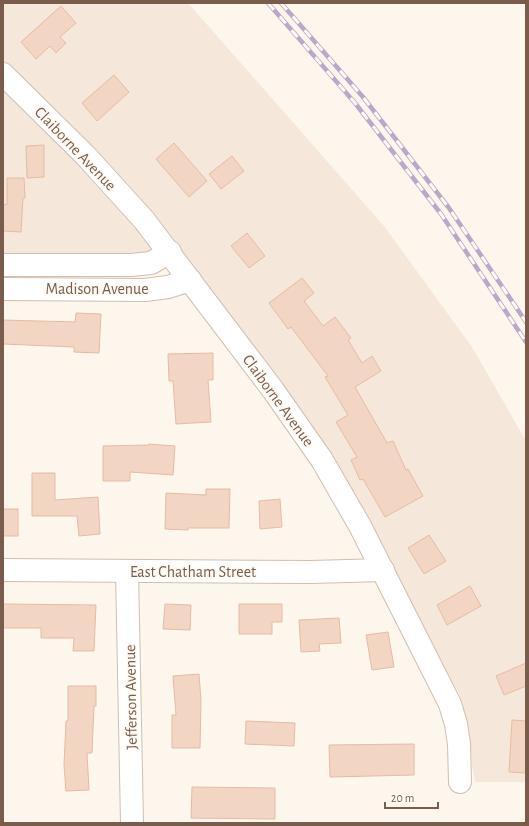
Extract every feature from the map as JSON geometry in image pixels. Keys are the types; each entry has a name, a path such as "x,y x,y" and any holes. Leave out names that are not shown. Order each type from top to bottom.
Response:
{"street":[{"name":"Claiborne Avenue","path":"3,74 86,156 144,220 170,252 273,390 322,460 360,526 450,704 456,724 459,744 460,782"},
{"name":"Madison Avenue","path":"3,265 131,266 151,263 170,252"},
{"name":"Madison Avenue","path":"3,288 145,290 168,287 190,280"},
{"name":"East Chatham Street","path":"3,570 311,572 383,570"},
{"name":"Jefferson Avenue","path":"127,571 132,823"}],"shaded area":[{"path":"3,3 188,3 384,226 472,347 526,441 526,782 475,782 460,695 315,438 13,70 3,62"},
{"path":"3,86 70,150 155,247 148,255 3,256"}],"building":[{"path":"61,6 76,23 60,37 66,43 56,53 50,46 36,59 21,42"},
{"path":"114,75 129,92 97,121 82,103"},
{"path":"174,143 207,181 189,197 156,159"},
{"path":"44,145 44,177 27,178 26,146"},
{"path":"232,156 244,171 221,189 209,174"},
{"path":"7,178 24,178 25,198 23,198 21,232 3,231 3,204 7,205"},
{"path":"247,233 265,256 249,268 231,246"},
{"path":"302,278 314,293 304,301 323,326 335,317 351,338 348,340 362,363 372,356 381,371 355,387 387,443 393,441 406,470 408,469 423,496 385,517 363,479 360,480 351,460 357,457 336,422 348,415 325,377 328,376 291,327 288,329 269,303"},
{"path":"76,313 101,314 99,353 74,352 74,347 3,344 3,320 75,322"},
{"path":"213,353 213,380 208,380 211,422 176,424 173,381 169,381 168,354"},
{"path":"149,444 175,446 173,475 130,472 130,481 103,481 103,446"},
{"path":"32,473 55,473 55,500 98,497 100,534 79,536 77,516 32,516"},
{"path":"206,489 230,489 229,528 188,528 188,530 165,529 166,493 206,495"},
{"path":"280,499 282,527 260,529 259,501"},
{"path":"3,509 18,509 18,536 3,536"},
{"path":"429,535 446,561 424,574 408,548"},
{"path":"470,586 481,606 447,625 437,605"},
{"path":"3,604 96,605 94,651 73,651 74,638 41,638 41,628 3,628"},
{"path":"165,604 191,605 190,630 163,629"},
{"path":"239,604 282,604 282,622 272,622 272,634 239,634"},
{"path":"339,618 341,643 319,644 320,651 301,652 299,620"},
{"path":"388,632 394,667 372,670 366,635"},
{"path":"526,663 526,686 504,695 496,676"},
{"path":"199,674 201,700 200,748 172,748 172,715 176,715 173,676"},
{"path":"68,686 96,686 92,753 87,753 89,790 66,791 64,765 66,721 68,721"},
{"path":"512,720 526,721 526,773 509,772"},
{"path":"246,721 295,723 294,746 245,744"},
{"path":"414,744 414,775 330,777 329,745"},
{"path":"192,787 275,788 275,819 191,818"}],"railway":[{"path":"268,3 355,103 441,214 526,342"},
{"path":"281,3 363,97 449,208 526,322"}]}
